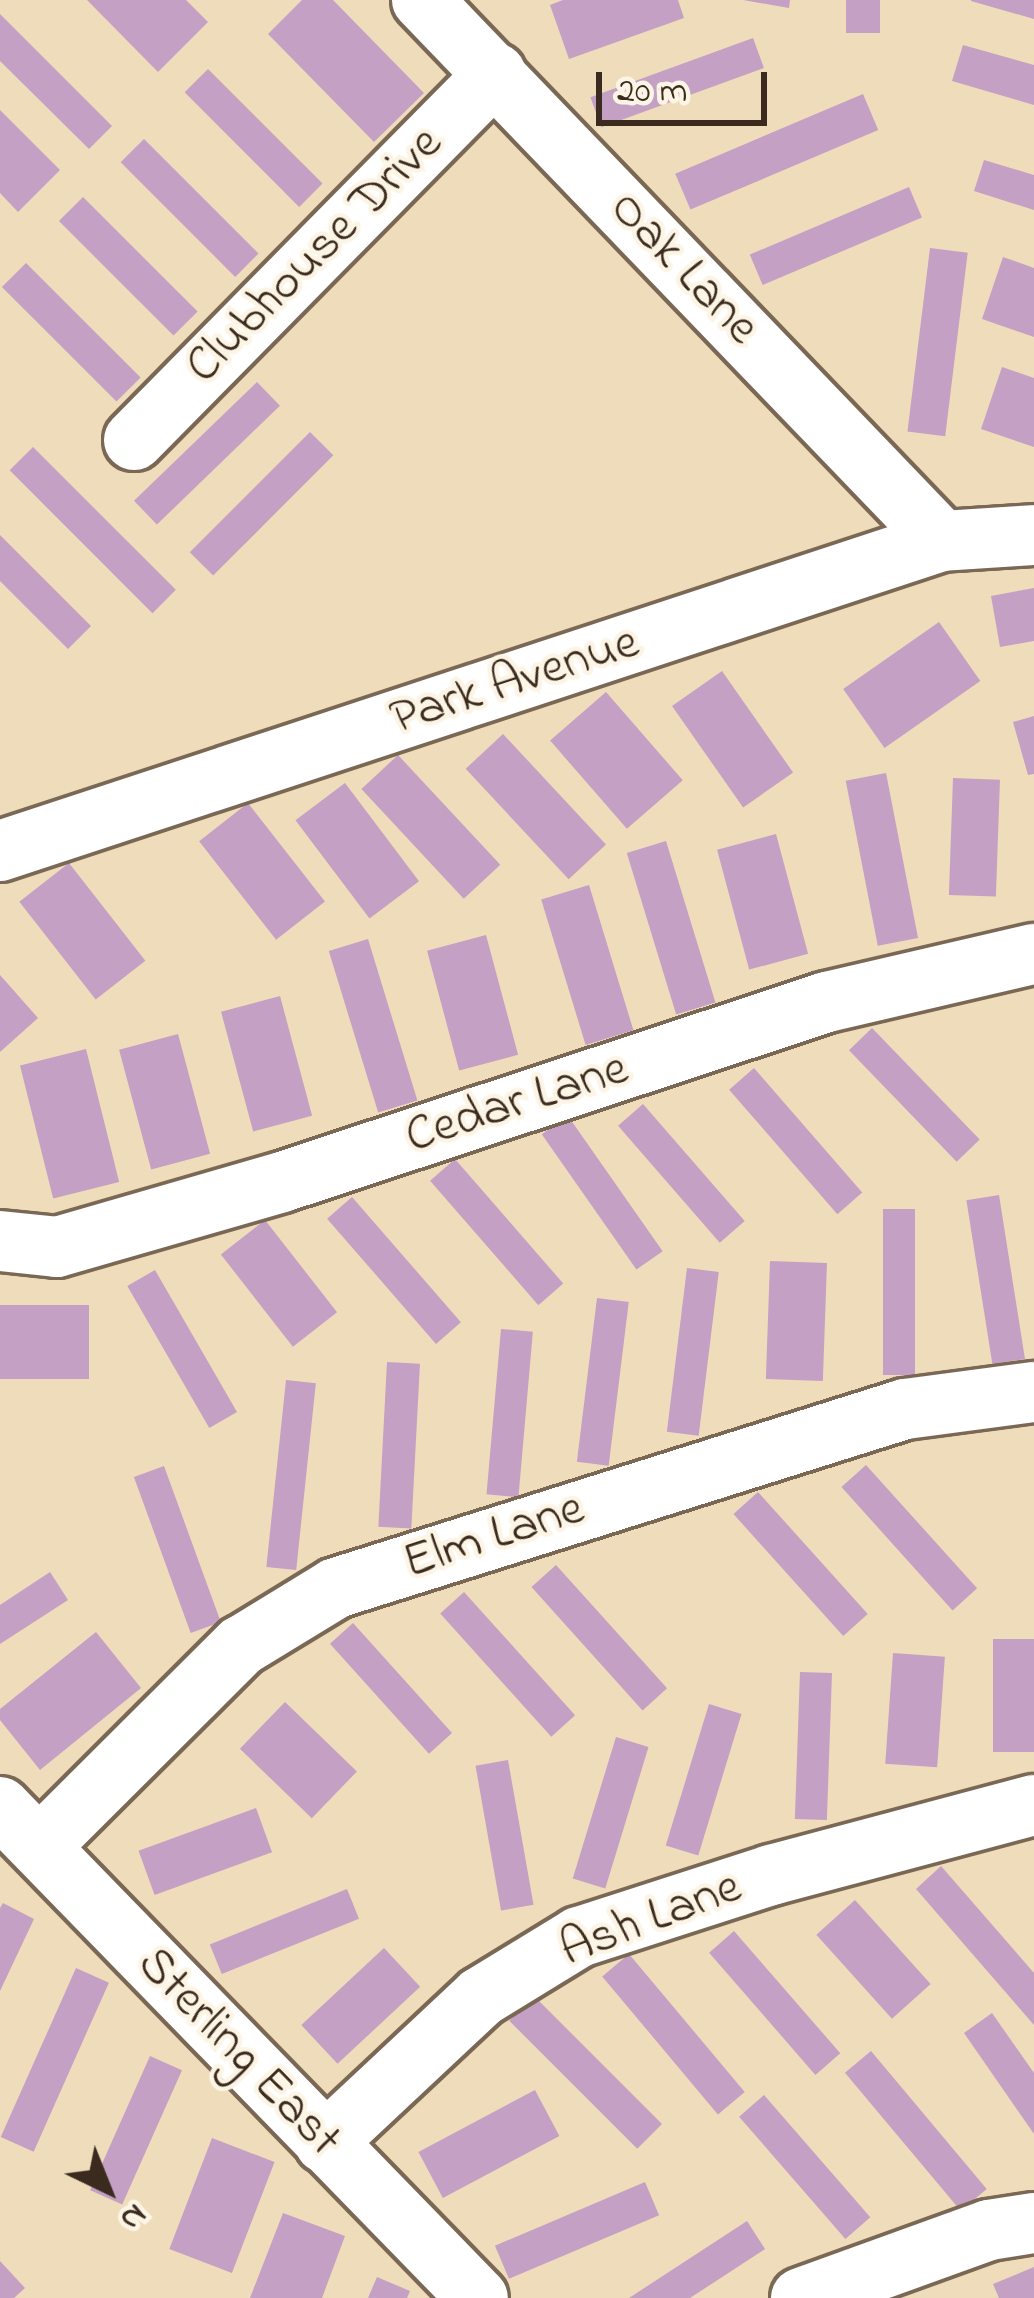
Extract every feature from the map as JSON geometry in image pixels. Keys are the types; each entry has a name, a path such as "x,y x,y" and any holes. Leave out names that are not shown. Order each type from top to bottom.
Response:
{"street":[{"name":"Oak Lane","path":"422,0 942,541"},
{"name":"Clubhouse Drive","path":"134,440 496,73"},
{"name":"Park Avenue","path":"0,851 942,541 1034,535"},
{"name":"Cedar Lane","path":"0,1241 57,1247 282,1182 827,1002 1034,954"},
{"name":"Elm Lane","path":"20,1826 241,1646 336,1588 905,1409 1034,1392"},
{"name":"Ash Lane","path":"325,2143 481,1997 579,1937 771,1875 1034,1805"},
{"name":"Sterling East","path":"20,1826 478,2298"},
{"path":"801,2298 854,2274 988,2230 1034,2223"}],"building":[{"path":"87,0 186,0 208,22 158,72"},
{"path":"302,0 333,0 424,93 374,142 268,34"},
{"path":"563,0 678,0 684,18 569,59 550,5"},
{"path":"743,0 790,0 789,8"},
{"path":"846,0 880,0 880,33 846,33"},
{"path":"1034,0 1034,19 971,1"},
{"path":"0,14 112,126 89,149 0,61"},
{"path":"753,38 764,68 601,127 590,97"},
{"path":"963,45 1034,65 1034,105 952,81"},
{"path":"208,69 323,184 299,207 185,92"},
{"path":"863,94 878,130 690,210 675,174"},
{"path":"0,110 60,170 18,212 0,193"},
{"path":"144,139 259,254 235,277 121,162"},
{"path":"984,160 1034,175 1034,210 974,191"},
{"path":"909,187 922,217 763,285 750,255"},
{"path":"83,197 198,312 174,336 59,221"},
{"path":"930,248 968,253 945,436 907,432"},
{"path":"1003,257 1034,268 1034,337 982,319"},
{"path":"26,263 141,378 117,402 2,287"},
{"path":"1002,367 1034,378 1034,447 981,429"},
{"path":"257,382 280,406 157,525 134,501"},
{"path":"310,432 333,455 213,576 190,552"},
{"path":"33,447 176,590 153,613 10,470"},
{"path":"0,535 91,626 68,649 0,581"},
{"path":"1034,588 1034,641 1000,647 991,596"},
{"path":"939,622 980,681 884,748 843,689"},
{"path":"722,671 793,773 743,808 672,706"},
{"path":"606,692 683,780 627,829 550,741"},
{"path":"1034,716 1034,774 1028,775 1013,722"},
{"path":"503,734 606,844 569,879 466,769"},
{"path":"398,755 500,865 464,899 361,789"},
{"path":"886,773 918,938 878,946 846,781"},
{"path":"953,778 1000,780 996,897 949,895"},
{"path":"345,783 419,881 370,919 295,820"},
{"path":"248,803 325,902 276,940 199,841"},
{"path":"776,834 808,954 749,970 717,850"},
{"path":"666,841 715,1003 676,1015 627,853"},
{"path":"69,863 145,961 96,1000 19,902"},
{"path":"589,885 633,1030 586,1045 541,900"},
{"path":"486,935 518,1055 459,1071 427,951"},
{"path":"368,939 417,1101 378,1113 329,951"},
{"path":"0,975 38,1018 0,1052"},
{"path":"280,996 312,1116 253,1132 221,1012"},
{"path":"872,1028 980,1139 957,1162 849,1050"},
{"path":"178,1034 210,1154 151,1170 119,1050"},
{"path":"86,1049 119,1182 53,1198 20,1065"},
{"path":"754,1068 862,1193 837,1214 729,1090"},
{"path":"643,1104 745,1221 720,1243 618,1126"},
{"path":"568,1116 663,1251 636,1270 542,1134"},
{"path":"455,1159 563,1284 538,1305 430,1181"},
{"path":"999,1195 1025,1359 992,1364 966,1200"},
{"path":"352,1197 461,1322 436,1344 327,1219"},
{"path":"883,1209 915,1209 915,1375 883,1375"},
{"path":"265,1220 337,1312 293,1347 221,1254"},
{"path":"770,1261 827,1263 823,1381 766,1379"},
{"path":"687,1268 719,1272 699,1436 667,1432"},
{"path":"155,1270 237,1412 209,1428 127,1286"},
{"path":"597,1298 629,1302 609,1466 577,1462"},
{"path":"0,1305 89,1305 89,1379 0,1379"},
{"path":"501,1329 533,1332 518,1497 487,1494"},
{"path":"387,1362 420,1364 411,1529 378,1527"},
{"path":"286,1380 316,1383 296,1570 266,1567"},
{"path":"866,1465 977,1588 953,1610 841,1487"},
{"path":"164,1466 221,1622 191,1633 134,1477"},
{"path":"758,1492 868,1614 843,1636 733,1514"},
{"path":"556,1565 667,1688 643,1710 531,1587"},
{"path":"50,1572 68,1600 0,1644 0,1605"},
{"path":"464,1592 575,1715 551,1737 440,1613"},
{"path":"353,1623 452,1733 429,1754 330,1644"},
{"path":"96,1632 141,1688 40,1770 0,1720 0,1709"},
{"path":"993,1639 1034,1639 1034,1752 993,1752"},
{"path":"893,1653 945,1657 937,1767 885,1764"},
{"path":"800,1672 832,1673 827,1820 795,1819"},
{"path":"285,1702 357,1771 312,1818 240,1749"},
{"path":"709,1704 742,1714 698,1855 666,1846"},
{"path":"616,1737 649,1747 605,1888 573,1879"},
{"path":"508,1760 534,1905 501,1910 476,1766"},
{"path":"256,1808 272,1852 155,1895 139,1851"},
{"path":"941,1866 1034,1973 1034,2025 916,1889"},
{"path":"347,1889 359,1919 222,1974 210,1944"},
{"path":"855,1900 931,1984 892,2019 816,1935"},
{"path":"3,1903 34,1919 0,1991 0,1908"},
{"path":"734,1931 840,2053 815,2075 709,1953"},
{"path":"384,1948 420,1987 338,2064 301,2025"},
{"path":"629,1954 745,2092 718,2114 602,1976"},
{"path":"76,1968 109,1983 34,2152 1,2137"},
{"path":"534,1996 662,2124 637,2149 509,2021"},
{"path":"992,2013 1034,2073 1034,2134 964,2033"},
{"path":"871,2051 987,2189 961,2211 845,2073"},
{"path":"150,2056 182,2070 122,2205 90,2190"},
{"path":"535,2090 559,2136 443,2198 418,2152"},
{"path":"764,2095 870,2217 845,2239 739,2117"},
{"path":"212,2138 275,2162 232,2273 169,2249"},
{"path":"645,2182 659,2215 509,2279 495,2246"},
{"path":"283,2213 345,2236 322,2298 250,2298"},
{"path":"747,2221 765,2249 690,2298 629,2298"},
{"path":"0,2261 25,2288 14,2298 0,2298"},
{"path":"1034,2267 1034,2298 999,2298 993,2284"},
{"path":"377,2277 410,2291 407,2298 368,2298"}]}
